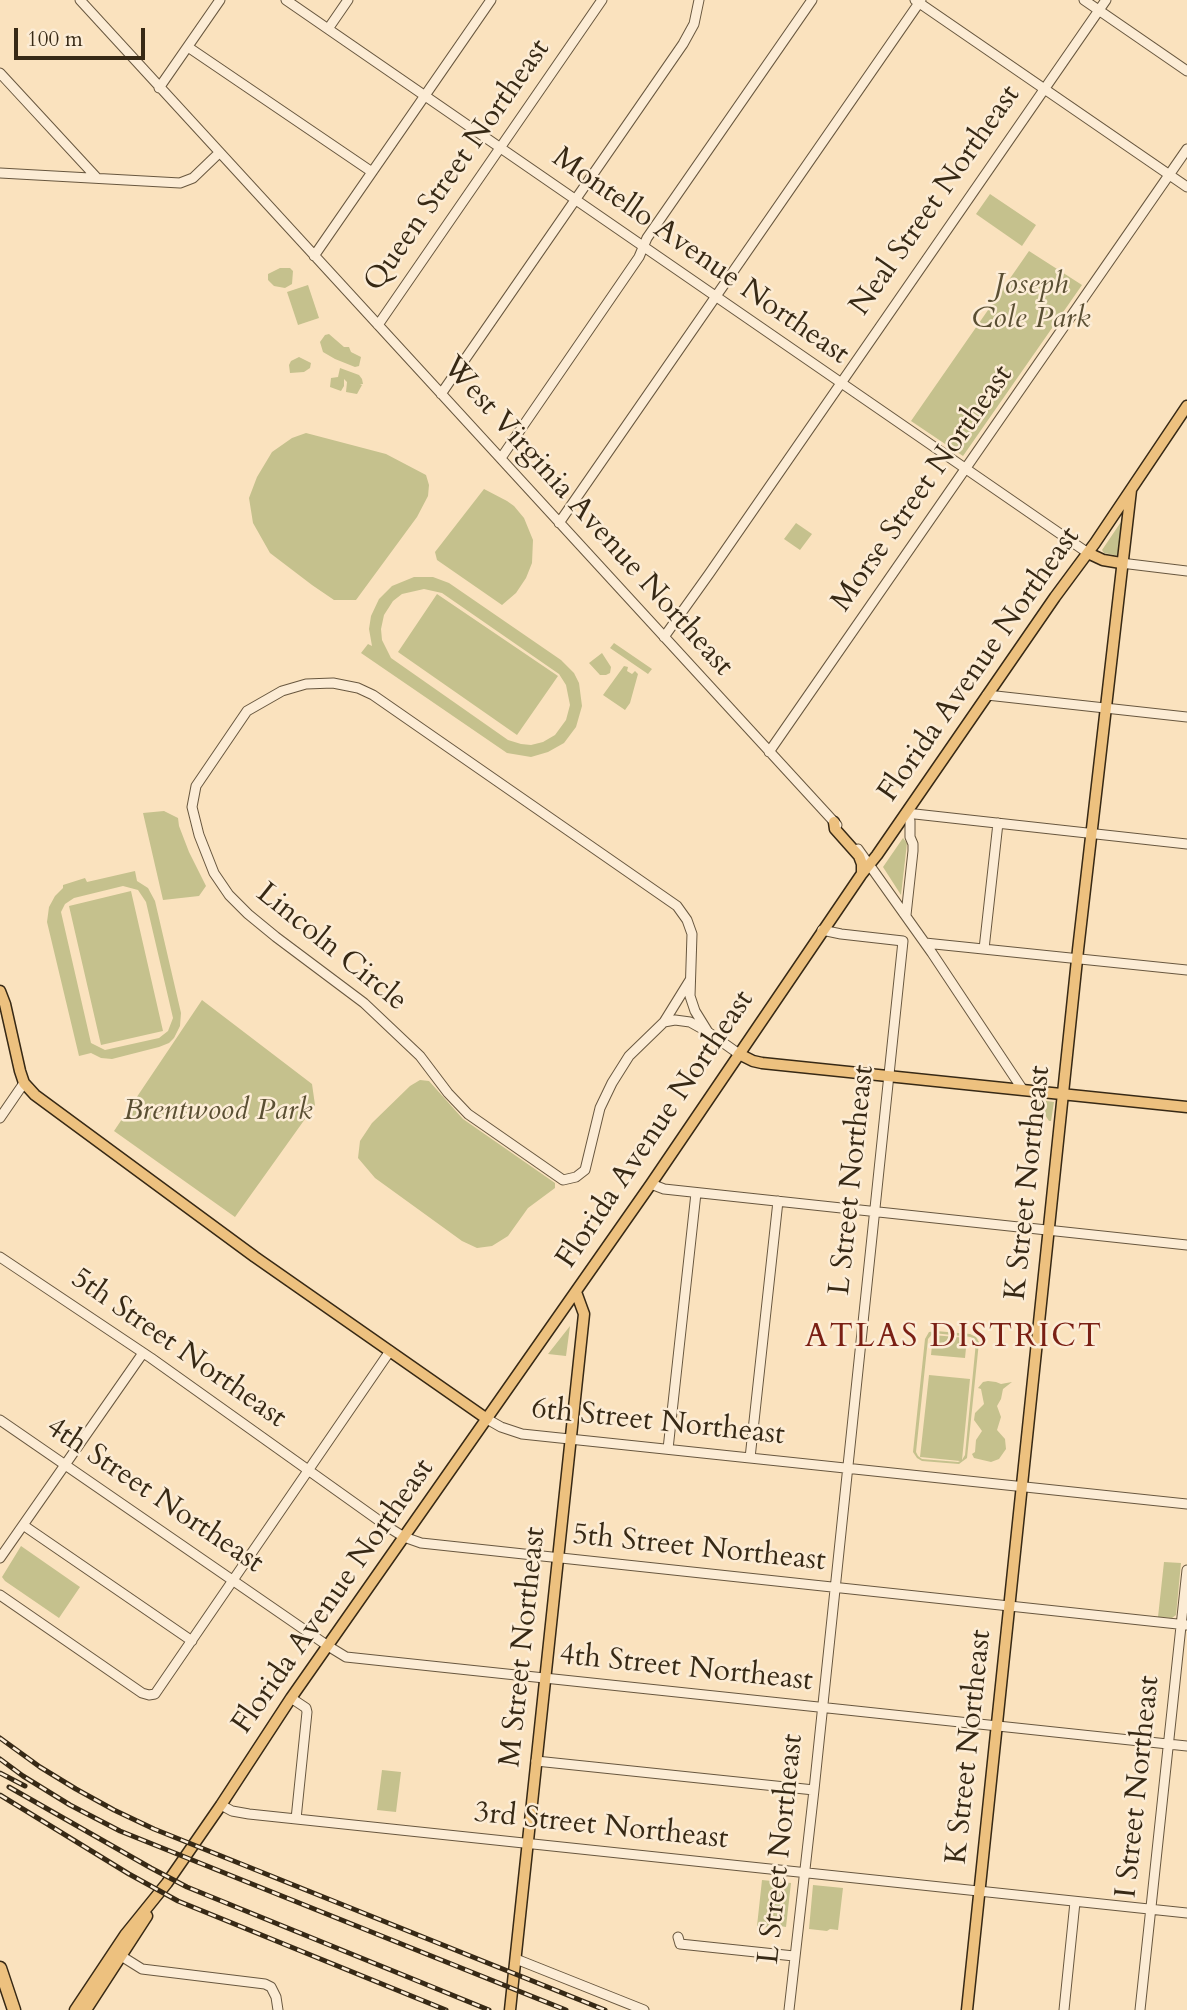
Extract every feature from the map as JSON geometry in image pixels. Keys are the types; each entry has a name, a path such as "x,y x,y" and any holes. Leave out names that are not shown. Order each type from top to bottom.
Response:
{"highway":[{"path":"0,1968 14,2010"}],"main road":[{"name":"Florida Avenue Northeast","path":"75,2010 118,1954 291,1698 576,1292 822,930 1088,553 1187,406"},
{"name":"K Street Northeast","path":"967,2010 1104,708 1131,487"},
{"path":"1088,553 1103,560 1121,563"},
{"path":"834,822 835,829 859,856 866,869"},
{"path":"0,991 24,1083"},
{"path":"739,1054 758,1063 1187,1107"},
{"name":"6th Street Northeast","path":"24,1083 35,1095 255,1257 487,1419"},
{"name":"M Street Northeast","path":"510,2010 584,1314 576,1292"},
{"name":"Florida Avenue Northeast","path":"86,2010 118,1954"}],"street":[{"path":"159,88 220,0"},
{"name":"Montello Avenue Northeast","path":"286,0 1088,553"},
{"path":"328,29 348,0"},
{"path":"314,256 491,0"},
{"name":"Queen Street Northeast","path":"377,324 602,0"},
{"path":"441,394 683,44 694,24 699,0"},
{"path":"501,458 639,257 647,238 812,0"},
{"path":"1084,0 1187,71"},
{"name":"Neal Street Northeast","path":"664,637 1106,0"},
{"name":"West Virginia Avenue Northeast","path":"80,1 834,822"},
{"path":"559,523 918,1 1187,187"},
{"path":"188,47 372,172"},
{"path":"0,73 97,178"},
{"name":"Morse Street Northeast","path":"769,752 1187,149"},
{"path":"0,173 183,182 192,178 219,153"},
{"path":"1121,563 1187,571"},
{"name":"Lincoln Circle","path":"690,980 664,1021 629,1056 612,1083 593,1130 585,1170 576,1177 563,1180 468,1114 420,1056 364,1003 247,914 229,895 214,873 199,835 192,807 197,783 247,711 259,702 306,684 333,683 358,688 373,695 677,906 687,920 692,934 690,996 695,1011 708,1032"},
{"path":"987,695 1187,717"},
{"path":"905,915 913,851 906,813 1187,844"},
{"path":"984,949 998,823"},
{"path":"866,869 925,943 1023,1090"},
{"name":"L Street Northeast","path":"789,2010 903,941 822,930"},
{"path":"925,943 1187,970"},
{"name":"Lincoln Circle","path":"664,1021 690,1023 739,1054"},
{"path":"0,1118 24,1083"},
{"path":"650,1184 664,1189 696,1193 1187,1245"},
{"path":"668,1450 696,1193"},
{"path":"750,1458 778,1201"},
{"name":"5th Street Northeast","path":"0,1257 143,1353 404,1537 421,1543 1184,1625"},
{"path":"0,1595 142,1693 151,1695 157,1691 192,1641 390,1351"},
{"path":"0,1558 143,1353"},
{"name":"6th Street Northeast","path":"487,1419 516,1433 1187,1504"},
{"name":"4th Street Northeast","path":"0,1420 342,1655 1187,1746"},
{"path":"23,1525 192,1641"},
{"name":"I Street Northeast","path":"1140,2010 1168,1744 1184,1625 1187,1570"},
{"path":"291,1698 307,1712 296,1819"},
{"path":"536,1761 814,1790"},
{"name":"3rd Street Northeast","path":"221,1805 232,1811 296,1819 1187,1913"},
{"path":"1064,2010 1075,1902"},
{"path":"678,1937 680,1944 794,1956"},
{"path":"118,1954 142,1969 255,1981 271,1987 278,2010"},
{"path":"516,1959 644,2010"}],"green space":[{"path":"990,194 1036,225 1022,246 976,214"},
{"name":"Joseph Cole Park","path":"1029,251 1082,285 963,456 911,421"},
{"path":"280,268 290,268 293,271 292,284 285,288 274,286 268,280 268,274"},
{"path":"308,285 319,318 298,325 287,292"},
{"path":"329,334 361,357 359,366 355,367 323,352 320,342"},
{"path":"299,357 311,363 310,368 304,372 290,373 291,361"},
{"path":"340,368 359,375 362,379 363,384 360,384 362,385 357,394 346,392 347,382 344,379 341,391 330,387 331,378 338,377"},
{"path":"306,433 386,454 426,475 429,485 428,496 417,517 356,600 334,600 312,585 270,553 253,523 249,498 257,477 272,452 292,438"},
{"path":"484,489 514,506 524,518 533,540 532,563 526,578 516,593 502,605 437,560 435,552"},
{"path":"1123,519 1119,556 1104,553 1102,550"},
{"path":"796,523 812,534 800,550 784,539"},
{"path":"414,577 433,577 449,583 561,660 574,673 579,683 582,706 576,727 564,743 531,757 507,753 361,653 368,644 372,646 369,629 371,616 379,599 392,586","holes":["424,589 442,593 559,674 566,685 570,705 566,720 555,735 531,745 508,740 391,658 382,640 381,629 384,615 393,601 402,594"]},
{"path":"437,594 558,676 517,735 398,652"},
{"path":"614,643 652,669 648,674 610,648"},
{"path":"602,653 611,667 610,673 606,675 600,675 589,663"},
{"path":"624,666 628,667 627,671 632,674 635,671 638,674 630,703 625,710 603,695"},
{"path":"164,811 178,818 189,852 206,886 199,896 163,900 143,813"},
{"path":"903,838 907,843 901,895 883,867"},
{"path":"135,871 137,881 148,888 155,901 181,1013 180,1026 169,1043 112,1059 91,1053 79,1056 47,922 49,907 63,885 85,878 87,882","holes":["123,886 138,890 146,902 173,1018 168,1031 159,1038 105,1050 91,1043 61,912 65,904 74,898"]},
{"path":"131,891 163,1031 101,1045 69,906"},
{"name":"Brentwood Park","path":"202,1000 312,1084 315,1105 235,1217 114,1131"},
{"path":"420,1080 429,1081 463,1119 555,1183 555,1188 528,1208 508,1236 492,1246 477,1248 462,1241 375,1178 358,1158 360,1141 372,1123 410,1086"},
{"path":"1039,1100 1054,1102 1051,1121 1038,1104"},
{"path":"570,1326 566,1356 548,1354"},
{"path":"929,1332 970,1334 979,1342 967,1458 959,1464 922,1461 913,1452 925,1339","holes":["933,1333 971,1337 976,1342 965,1455 962,1460 970,1379 929,1375 920,1457 960,1461 922,1459 918,1456 916,1452 928,1339"]},
{"path":"933,1335 967,1338 965,1358 931,1355"},
{"path":"988,1381 1001,1384 1012,1382 1003,1389 997,1406 1001,1417 997,1430 1005,1439 1006,1449 999,1459 991,1462 974,1458 972,1454 982,1431 974,1420 975,1413 984,1404 981,1389 978,1388"},
{"path":"21,1546 80,1587 59,1618 2,1577"},
{"path":"1164,1562 1181,1563 1176,1615 1172,1618 1158,1617"},
{"path":"382,1770 401,1772 396,1812 377,1810"},
{"path":"762,1880 791,1883 786,1927 780,1926 779,1929 757,1926"},
{"path":"813,1885 843,1888 838,1930 809,1929"}],"railway":[{"path":"0,1738 76,1789 154,1829 605,2010"},
{"path":"0,1759 70,1805 120,1831 566,2010"},
{"path":"0,1773 25,1786"},
{"path":"9,1787 187,1887 489,2010"},
{"path":"0,1795 178,1901 446,2010"}],"district":[{"name":"ATLAS DISTRICT","path":"954,1339"}]}
